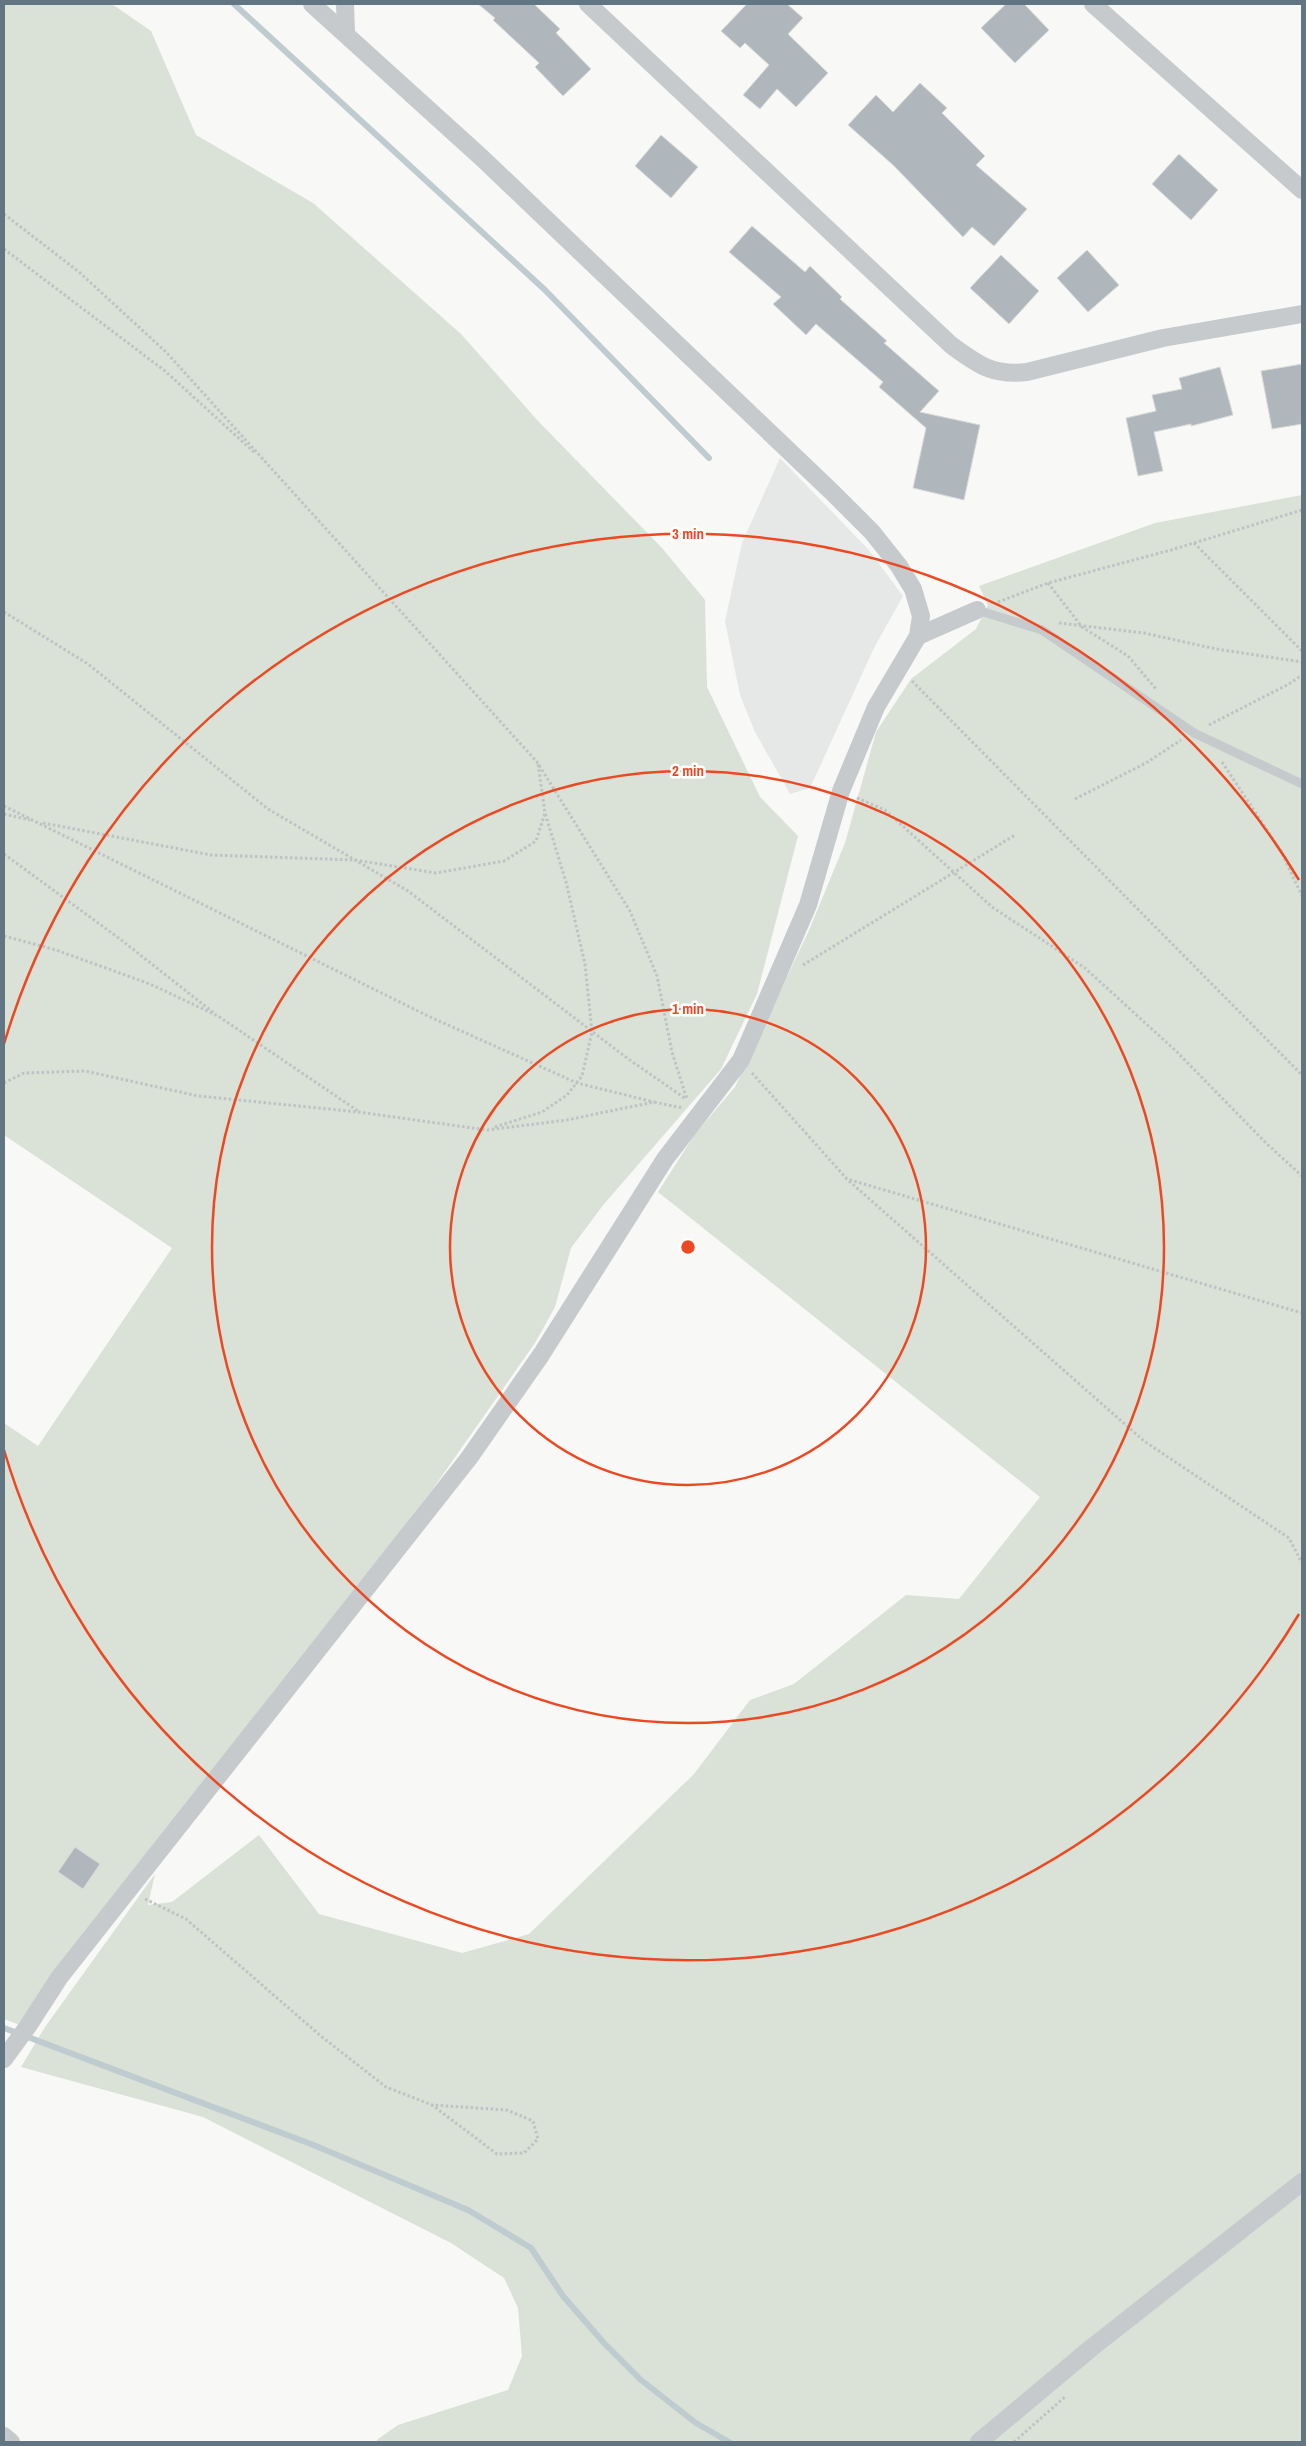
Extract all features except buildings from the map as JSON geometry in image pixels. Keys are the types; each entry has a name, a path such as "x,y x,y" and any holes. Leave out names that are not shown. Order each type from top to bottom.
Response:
{"street":[{"path":"6,2055 28,2026 59,1978 469,1458 541,1355 665,1159 741,1060 808,905 841,790 876,706 918,636 921,616 913,589 899,566 872,532 834,492 496,172 346,33 312,4"},
{"path":"345,4 346,33"},
{"path":"588,4 951,345 991,371 1008,374 1026,372 1163,338 1302,314"},
{"path":"1093,4 1302,190"},
{"path":"918,636 977,610"},
{"path":"979,2442 1120,2324 1302,2182"},
{"path":"4,2436 11,2442"}],"lane":[{"path":"977,610 1042,630 1194,732 1302,784"}],"path":[{"path":"4,214 79,272 166,352 537,762 630,911 657,976 672,1052 687,1099"},
{"path":"4,250 165,371 268,465"},
{"path":"977,610 1048,583 1194,543 1302,510"},
{"path":"1194,543 1302,650"},
{"path":"4,612 88,664 268,809 408,891 592,1032 687,1099 702,1112"},
{"path":"1054,622 1144,633 1216,649 1302,662"},
{"path":"900,668 1302,1075"},
{"path":"487,1130 542,1112 567,1096 582,1076 592,1032 585,964 566,882 545,813 537,762"},
{"path":"841,790 885,810 992,907 1085,968 1177,1052 1302,1176"},
{"path":"4,806 428,1016 577,1083 702,1112"},
{"path":"4,814 211,855 355,860 436,873 504,861 536,841 545,813"},
{"path":"774,982 1015,835"},
{"path":"4,854 120,939 218,1016 358,1112"},
{"path":"4,936 56,950 150,984 218,1016"},
{"path":"741,1060 847,1179 1144,1441 1289,1538 1302,1564"},
{"path":"4,1083 24,1073 85,1071 198,1096 358,1112 487,1130 567,1120 654,1102"},
{"path":"847,1179 1302,1312"},
{"path":"128,1891 186,1919 322,2037 386,2087 432,2104 507,2110 532,2121 538,2139 524,2154 498,2154 432,2104"}],"shaded area":[{"path":"4,4 112,4 151,31 196,135 313,203 461,334 538,421 662,548 705,600 707,687 760,797 798,836 757,994 721,1069 604,1204 571,1248 555,1307 535,1343 432,1490 20,2025 4,2019 4,1423 38,1446 172,1248 4,1135"},
{"path":"780,458 868,549 903,596 874,648 810,788 790,794 755,732 740,695 725,621 742,543"},
{"path":"1302,495 1302,2442 376,2442 398,2425 508,2390 522,2356 518,2308 504,2278 451,2243 203,2117 21,2067 45,2027 155,1874 148,1905 172,1902 259,1835 319,1914 462,1953 529,1934 694,1774 750,1700 794,1684 906,1595 959,1599 1040,1497 658,1192 695,1134 735,1087 810,928 845,843 876,732 911,679 976,629 988,605 979,586 1155,523"}],"waterway":[{"path":"234,4 545,290 709,458"},
{"path":"4,2028 311,2144 468,2210 531,2248 563,2296 604,2343 641,2380 696,2423 729,2442"}]}
